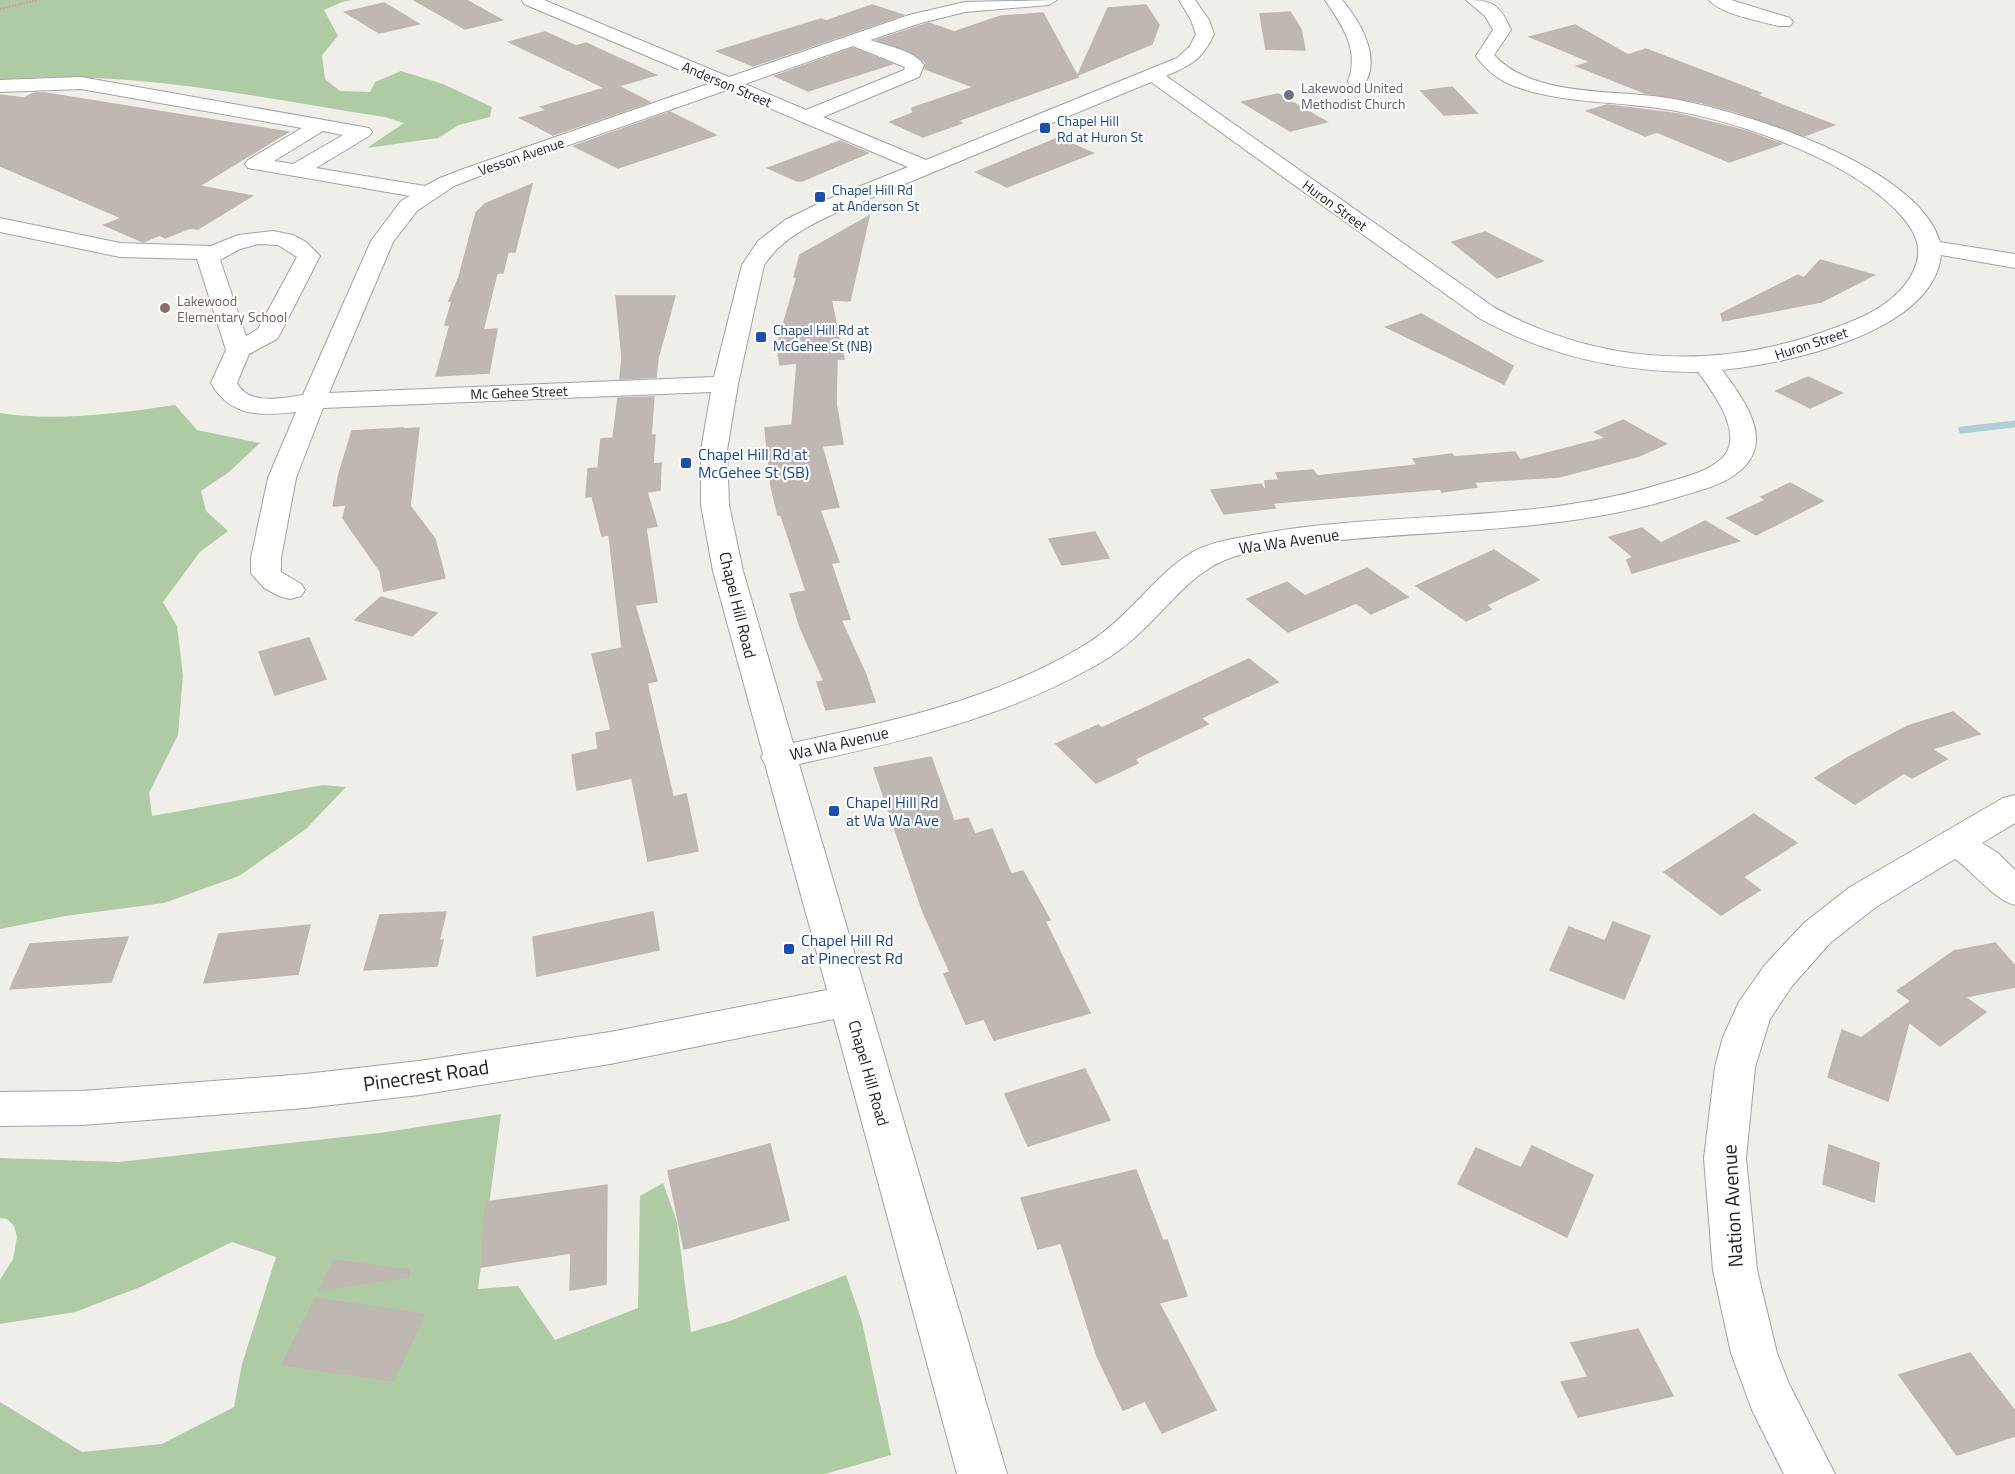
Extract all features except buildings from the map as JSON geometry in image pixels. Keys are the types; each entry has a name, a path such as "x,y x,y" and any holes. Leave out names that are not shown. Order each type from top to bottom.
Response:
{"street":[{"name":"Anderson Street","path":"530,0 925,167"},
{"name":"Vesson Avenue","path":"290,590 274,582 266,573 266,558 282,478 382,241 402,213 427,193 473,172 865,37 948,11 1048,0"},
{"name":"Chapel Hill Road","path":"982,1474 778,757 728,571 715,505 714,450 725,384 747,285 753,265 766,246 809,216 1183,62 1203,41 1203,27 1186,0"},
{"path":"1333,0 1344,11 1360,48 1363,71 1357,81"},
{"path":"1474,0 1487,7 1497,17 1502,30 1485,56 1490,64 1505,76 1532,86 1563,93 1668,103 1716,115 1773,134 1825,155 1887,190 1920,222 1927,234 1930,247 2015,261"},
{"path":"1717,0 1737,9 1784,22"},
{"path":"805,117 912,74 915,65 865,37"},
{"name":"Huron Street","path":"1153,75 1509,326 1559,347 1591,355 1629,361 1705,364 1773,356 1843,334 1878,318 1901,303 1919,286 1928,271 1930,247"},
{"path":"0,86 81,83 362,132 296,171"},
{"path":"320,125 255,164 427,193"},
{"path":"0,225 120,250 215,253"},
{"path":"279,237 290,240 309,256 268,334 238,350 208,258 225,245 240,241 279,237"},
{"name":"Mc Gehee Street","path":"238,350 224,383 233,397 249,403 268,406 286,406 313,401 725,384"},
{"name":"Wa Wa Avenue","path":"778,757 878,735 947,715 1027,686 1067,668 1116,638 1199,560 1220,552 1267,541 1499,521 1592,510 1658,496 1710,477 1735,461 1741,450 1742,426 1733,404 1705,364"},
{"name":"Nation Avenue","path":"1810,1474 1769,1394 1754,1353 1735,1270 1725,1158 1735,1067 1743,1037 1754,1013 1778,976 1817,933 1863,897 2015,807"},
{"path":"1957,843 1985,862 2015,892"},
{"name":"Pinecrest Road","path":"0,1109 82,1108 305,1091 419,1078 610,1048 848,1001"}],"path":[{"path":"0,9 38,0"}],"green space":[{"path":"0,0 352,0 324,10 338,36 322,55 325,79 340,91 370,92 375,82 401,71 443,84 492,107 490,117 459,125 438,138 367,148 404,123 385,117 145,81 48,77 0,80"},
{"path":"175,405 197,430 260,443 229,472 201,491 206,511 228,531 200,552 163,602 177,626 183,675 178,735 149,793 152,816 323,785 346,787 306,829 239,876 164,903 65,916 0,929 0,413 65,417"},
{"path":"501,1114 478,1289 518,1286 555,1340 638,1308 640,1196 663,1183 677,1222 691,1332 730,1321 846,1275 862,1322 891,1455 825,1474 0,1474 0,1402 82,1452 162,1444 234,1407 242,1364 276,1257 232,1242 143,1286 75,1312 0,1324 0,1280 13,1259 17,1237 14,1226 7,1219 0,1218 0,1158 119,1162 380,1133"}],"waterway":[{"path":"1962,430 2015,424"}],"place":[{"name":"Lakewood United Methodist Church","path":"1289,95"},
{"name":"Chapel Hill Rd at Huron St","path":"1045,128"},
{"name":"Chapel Hill Rd at Anderson St","path":"820,197"},
{"name":"Lakewood Elementary School","path":"165,308"},
{"name":"Chapel Hill Rd at McGehee St (NB)","path":"761,337"},
{"name":"Chapel Hill Rd at McGehee St (SB)","path":"686,463"},
{"name":"Chapel Hill Rd at Wa Wa Ave","path":"834,811"},
{"name":"Chapel Hill Rd at Pinecrest Rd","path":"789,949"}]}
